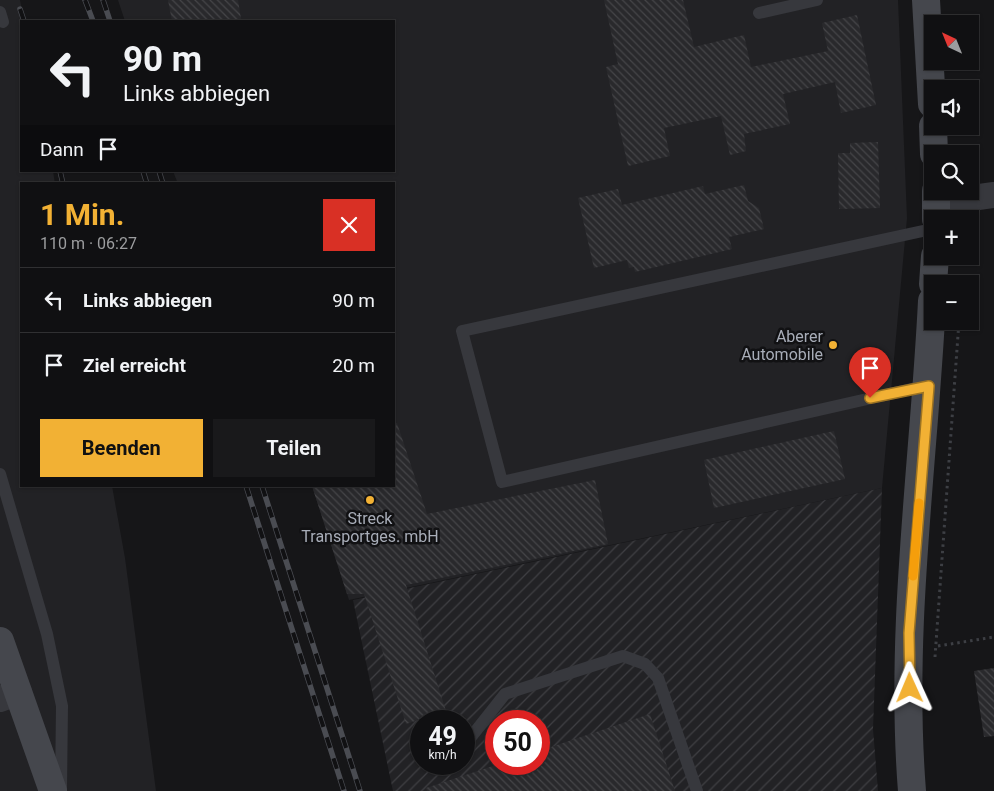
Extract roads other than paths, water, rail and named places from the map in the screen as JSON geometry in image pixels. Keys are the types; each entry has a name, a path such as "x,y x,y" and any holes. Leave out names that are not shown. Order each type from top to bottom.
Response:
{"main road":[{"path":"926,0 931,80"},
{"path":"912,791 909,633 929,386 931,330"},
{"path":"0,641 10,695 53,791"}],"street":[{"path":"935,210 994,195"}],"lane":[{"path":"759,13 817,0"},
{"path":"924,213 462,331 502,482 929,386"},
{"path":"0,474 47,634 62,706 61,791"},
{"path":"475,732 505,694 624,656 646,664 658,678 697,791"}],"railway":[{"path":"85,0 93,20"},
{"path":"103,0 110,20"},
{"path":"20,9 24,20"},
{"path":"60,172 63,182"},
{"path":"143,172 146,182"},
{"path":"159,172 162,182"},
{"path":"246,487 344,791"},
{"path":"262,487 360,791"}],"place":[{"name":"Aberer Automobile","path":"833,345"},
{"name":"Streck Transportges. mbH","path":"370,500"}]}
